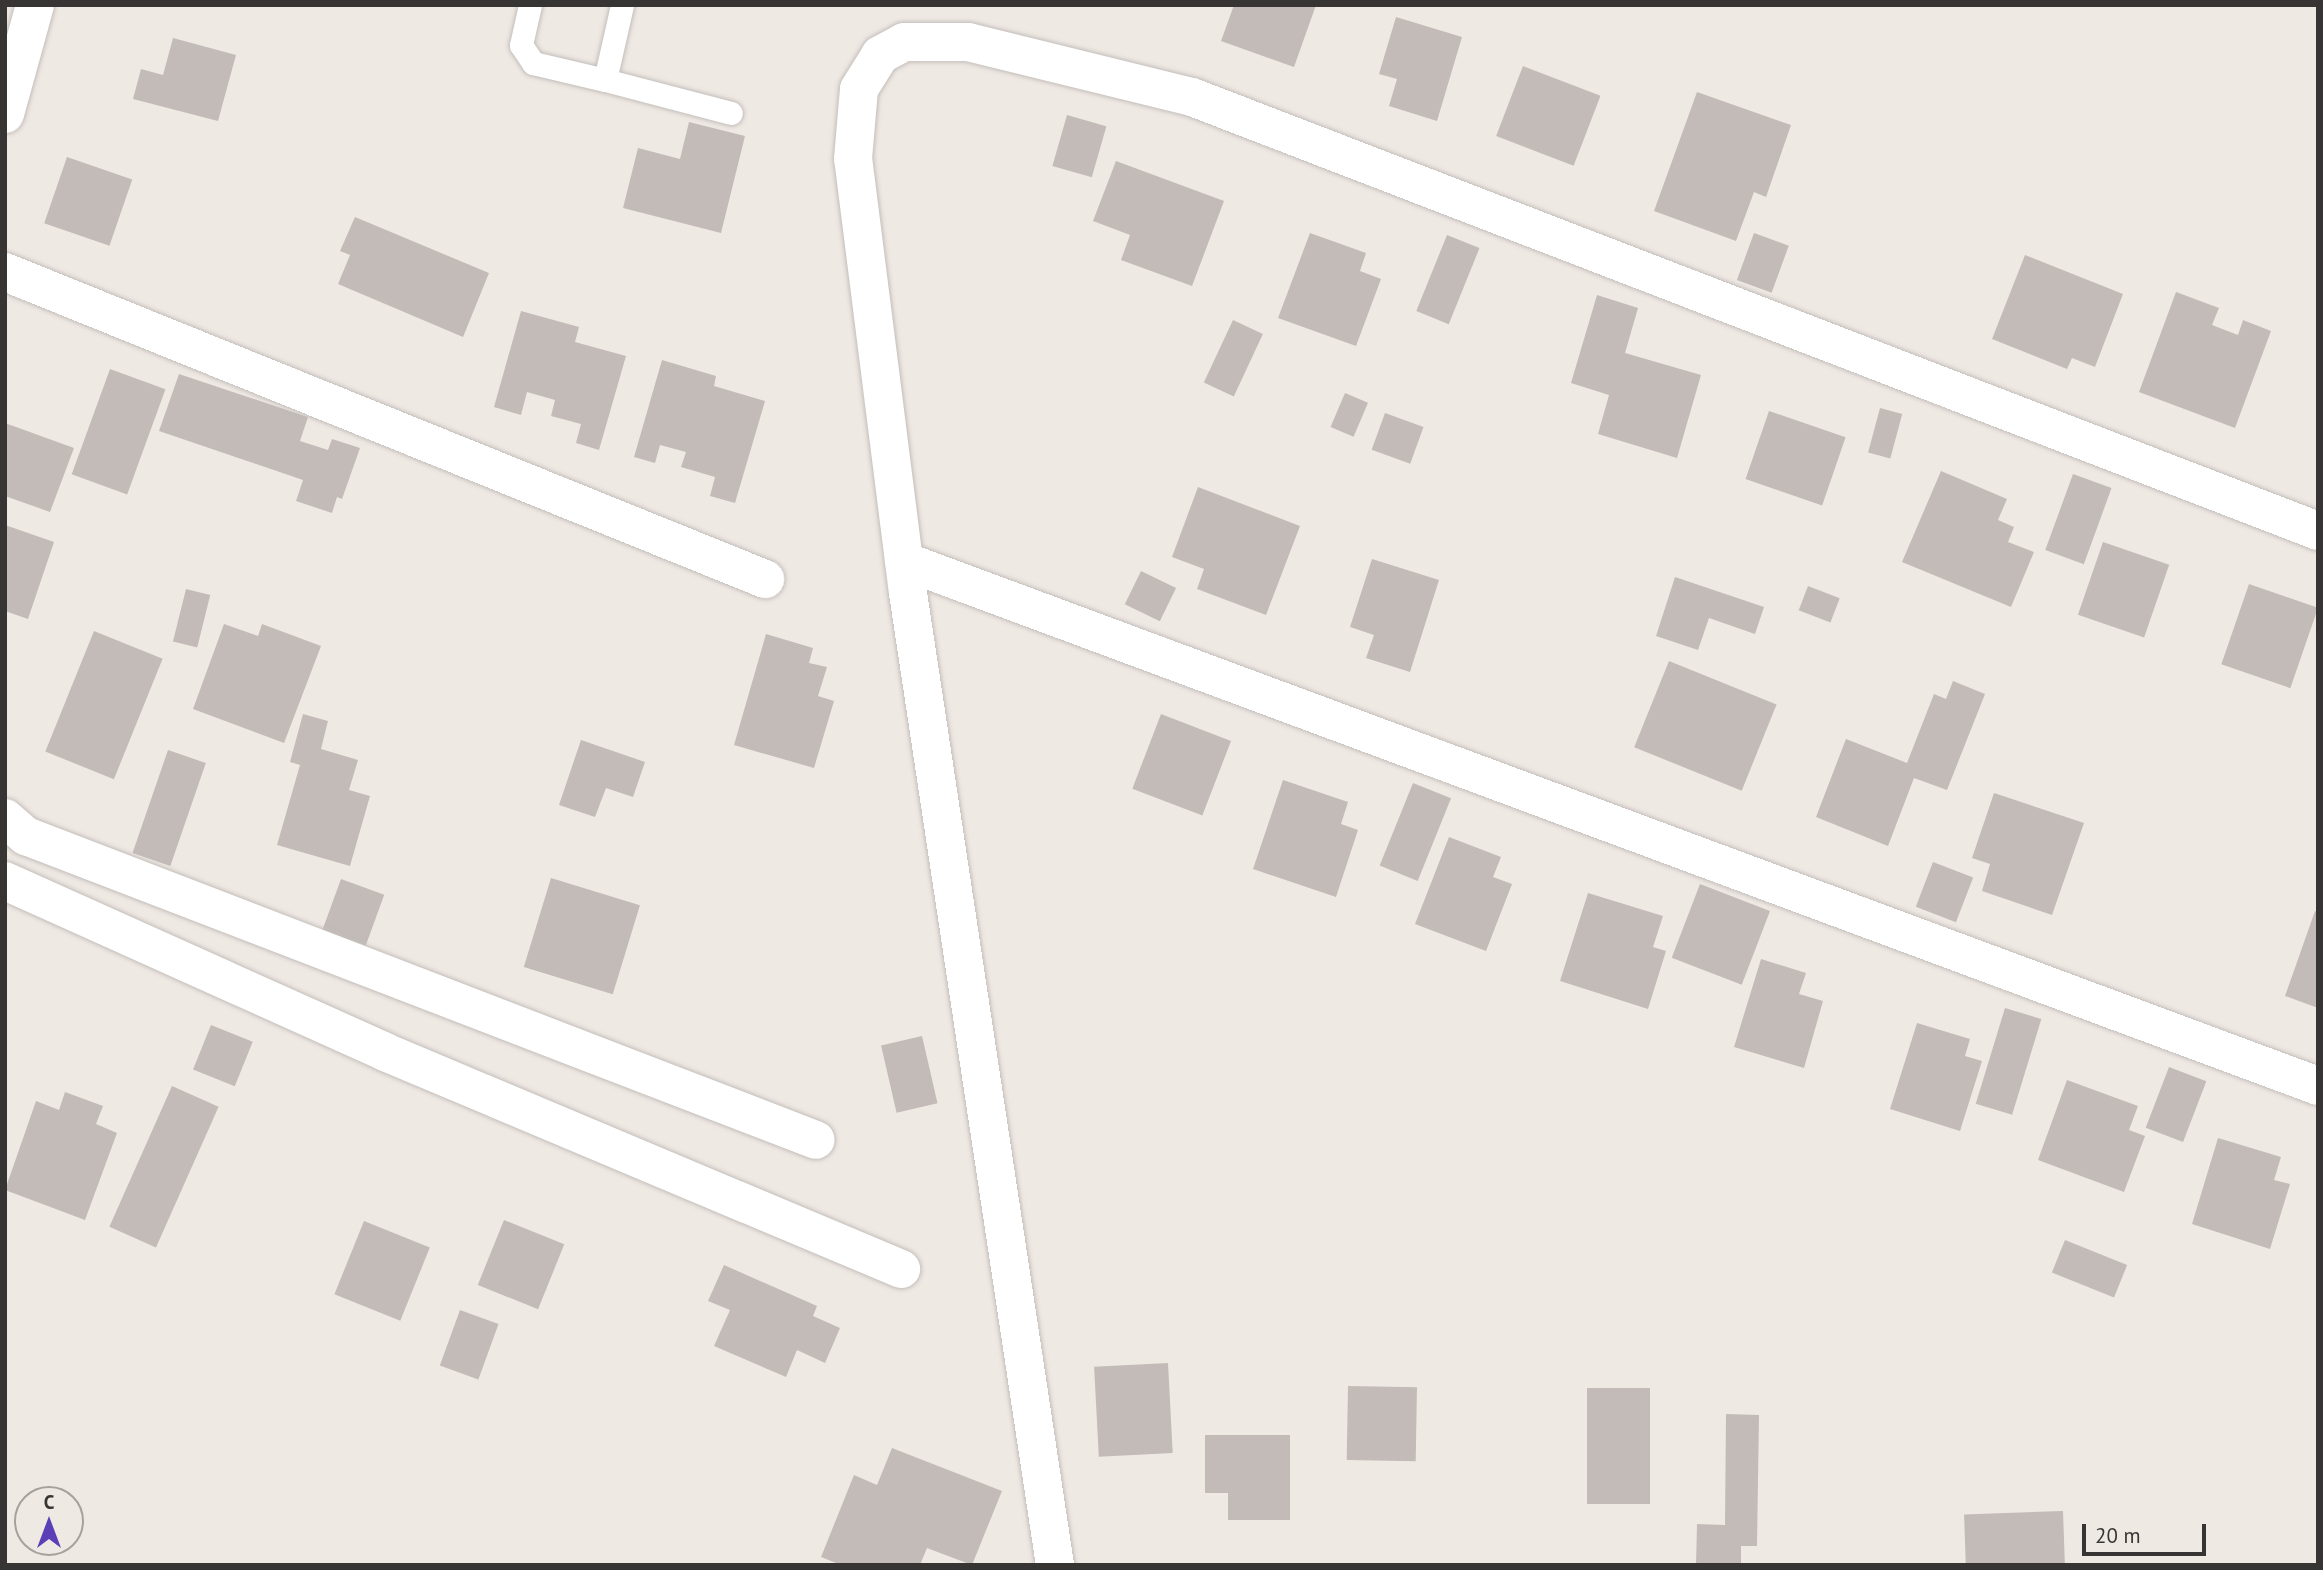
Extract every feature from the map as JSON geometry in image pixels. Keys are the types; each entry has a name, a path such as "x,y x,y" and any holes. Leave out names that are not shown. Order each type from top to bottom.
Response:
{"street":[{"path":"5,114 36,5"},
{"path":"1055,1565 988,1148 904,561 853,159 859,89 880,55 904,43 968,43 1192,97 2318,531"},
{"path":"5,272 765,579"},
{"path":"904,561 2318,1086"},
{"path":"5,818 26,836 816,1140"},
{"path":"5,881 385,1052 901,1269"}],"lane":[{"path":"530,5 521,45 533,62 731,113"},
{"path":"605,80 622,5"}],"building":[{"path":"1234,5 1316,5 1294,67 1221,41"},
{"path":"1396,17 1462,37 1437,121 1389,106 1397,79 1379,74"},
{"path":"173,38 236,55 218,121 133,99 141,69 163,75"},
{"path":"1523,66 1600,96 1574,166 1496,136"},
{"path":"1697,92 1791,125 1766,197 1754,192 1736,241 1654,211"},
{"path":"1067,115 1106,126 1092,177 1052,166"},
{"path":"689,122 745,136 721,233 623,208 638,148 680,159"},
{"path":"67,157 132,179 109,246 44,223"},
{"path":"1116,161 1224,201 1192,286 1121,260 1130,235 1093,221"},
{"path":"355,217 489,273 463,337 338,284 350,255 340,251"},
{"path":"1310,233 1366,253 1360,271 1381,279 1356,346 1278,318"},
{"path":"1754,233 1789,246 1772,293 1737,280"},
{"path":"1447,235 1479,248 1449,324 1416,311"},
{"path":"2025,255 2123,294 2095,367 2072,358 2067,369 1992,339"},
{"path":"2176,292 2219,308 2212,325 2238,335 2243,320 2271,331 2235,428 2139,392"},
{"path":"1597,295 1638,308 1625,353 1701,375 1677,458 1598,434 1609,395 1571,383"},
{"path":"521,311 579,327 575,342 626,356 599,450 576,443 581,424 551,416 555,400 527,392 521,415 494,407"},
{"path":"1233,320 1263,334 1234,396 1204,383"},
{"path":"662,360 716,376 714,386 765,401 735,503 710,496 715,477 681,467 686,452 660,445 655,463 634,457"},
{"path":"110,369 165,389 127,494 72,474"},
{"path":"179,374 308,417 300,441 328,450 332,439 360,448 342,499 337,497 332,513 296,501 303,480 159,431"},
{"path":"1345,393 1368,403 1354,437 1331,427"},
{"path":"1880,408 1902,414 1890,458 1868,452"},
{"path":"1769,411 1846,437 1822,505 1746,479"},
{"path":"1385,413 1424,427 1410,464 1372,450"},
{"path":"5,423 74,448 50,512 5,496"},
{"path":"1941,471 2007,499 1998,520 2014,527 2008,542 2034,552 2011,607 1902,562"},
{"path":"2073,474 2112,488 2084,564 2045,550"},
{"path":"1198,487 1300,526 1266,615 1197,589 1204,569 1172,557"},
{"path":"5,525 54,542 28,619 5,611"},
{"path":"2103,542 2169,565 2144,638 2078,615"},
{"path":"1372,559 1439,580 1410,672 1366,658 1374,635 1350,627"},
{"path":"1141,571 1176,588 1160,621 1125,604"},
{"path":"1675,577 1764,607 1755,634 1709,618 1698,650 1656,636"},
{"path":"2249,584 2318,608 2290,688 2221,664"},
{"path":"1808,586 1840,598 1830,622 1799,610"},
{"path":"186,589 210,595 197,647 173,641"},
{"path":"224,624 258,636 262,624 321,646 284,743 193,709"},
{"path":"94,631 163,659 114,779 45,752"},
{"path":"766,634 813,648 809,663 827,667 818,696 834,701 814,768 734,745"},
{"path":"1669,661 1777,704 1742,791 1634,747"},
{"path":"1953,681 1985,694 1947,790 1914,778 1888,846 1816,817 1846,739 1907,763 1934,694 1946,699"},
{"path":"303,714 328,721 321,749 358,760 349,790 370,796 350,866 277,845 300,765 290,762"},
{"path":"1161,714 1231,741 1202,816 1132,789"},
{"path":"581,740 645,762 633,797 606,788 595,817 559,805"},
{"path":"168,750 206,763 170,866 133,853"},
{"path":"1283,780 1348,802 1341,824 1358,830 1336,897 1253,869"},
{"path":"1413,783 1451,798 1418,881 1380,866"},
{"path":"1994,793 2084,823 2052,915 1982,891 1990,864 1972,858"},
{"path":"1449,837 1501,857 1493,877 1512,884 1486,951 1415,924"},
{"path":"1933,862 1973,877 1956,922 1916,907"},
{"path":"551,878 640,905 613,994 524,967"},
{"path":"341,879 384,895 366,945 323,930"},
{"path":"1700,884 1770,911 1742,985 1672,958"},
{"path":"1588,893 1663,916 1653,947 1666,951 1648,1009 1560,981"},
{"path":"2315,911 2318,912 2318,1008 2285,996"},
{"path":"1761,959 1806,973 1799,994 1823,1001 1804,1068 1734,1047"},
{"path":"2005,1008 2041,1019 2012,1115 1976,1104"},
{"path":"1917,1023 1970,1039 1965,1056 1982,1061 1960,1131 1890,1109"},
{"path":"211,1025 253,1042 235,1086 193,1070"},
{"path":"922,1036 938,1103 897,1113 881,1045"},
{"path":"2169,1067 2206,1081 2183,1142 2146,1128"},
{"path":"2067,1080 2138,1106 2129,1130 2145,1136 2124,1192 2038,1160"},
{"path":"172,1086 219,1107 156,1247 109,1227"},
{"path":"65,1092 103,1106 96,1124 117,1133 85,1220 5,1190 36,1101 59,1110"},
{"path":"2218,1138 2281,1157 2274,1180 2290,1184 2270,1249 2192,1224"},
{"path":"504,1220 564,1244 538,1309 478,1285"},
{"path":"364,1221 430,1248 400,1321 334,1294"},
{"path":"2065,1240 2127,1265 2114,1298 2052,1272"},
{"path":"724,1265 817,1306 813,1316 840,1328 825,1363 797,1350 786,1377 714,1346 730,1310 708,1301"},
{"path":"460,1310 499,1324 478,1379 440,1365"},
{"path":"1168,1363 1173,1453 1099,1457 1094,1367"},
{"path":"1348,1386 1417,1387 1416,1461 1347,1460"},
{"path":"1587,1388 1650,1388 1650,1504 1587,1504"},
{"path":"1726,1414 1759,1415 1757,1546 1741,1546 1741,1565 1696,1565 1697,1524 1725,1525"},
{"path":"1205,1435 1290,1435 1290,1520 1228,1520 1228,1493 1205,1493"},
{"path":"892,1448 1002,1491 972,1565 927,1548 920,1565 841,1565 821,1557 854,1475 877,1485"},
{"path":"2063,1511 2065,1565 1966,1565 1964,1514"}]}
